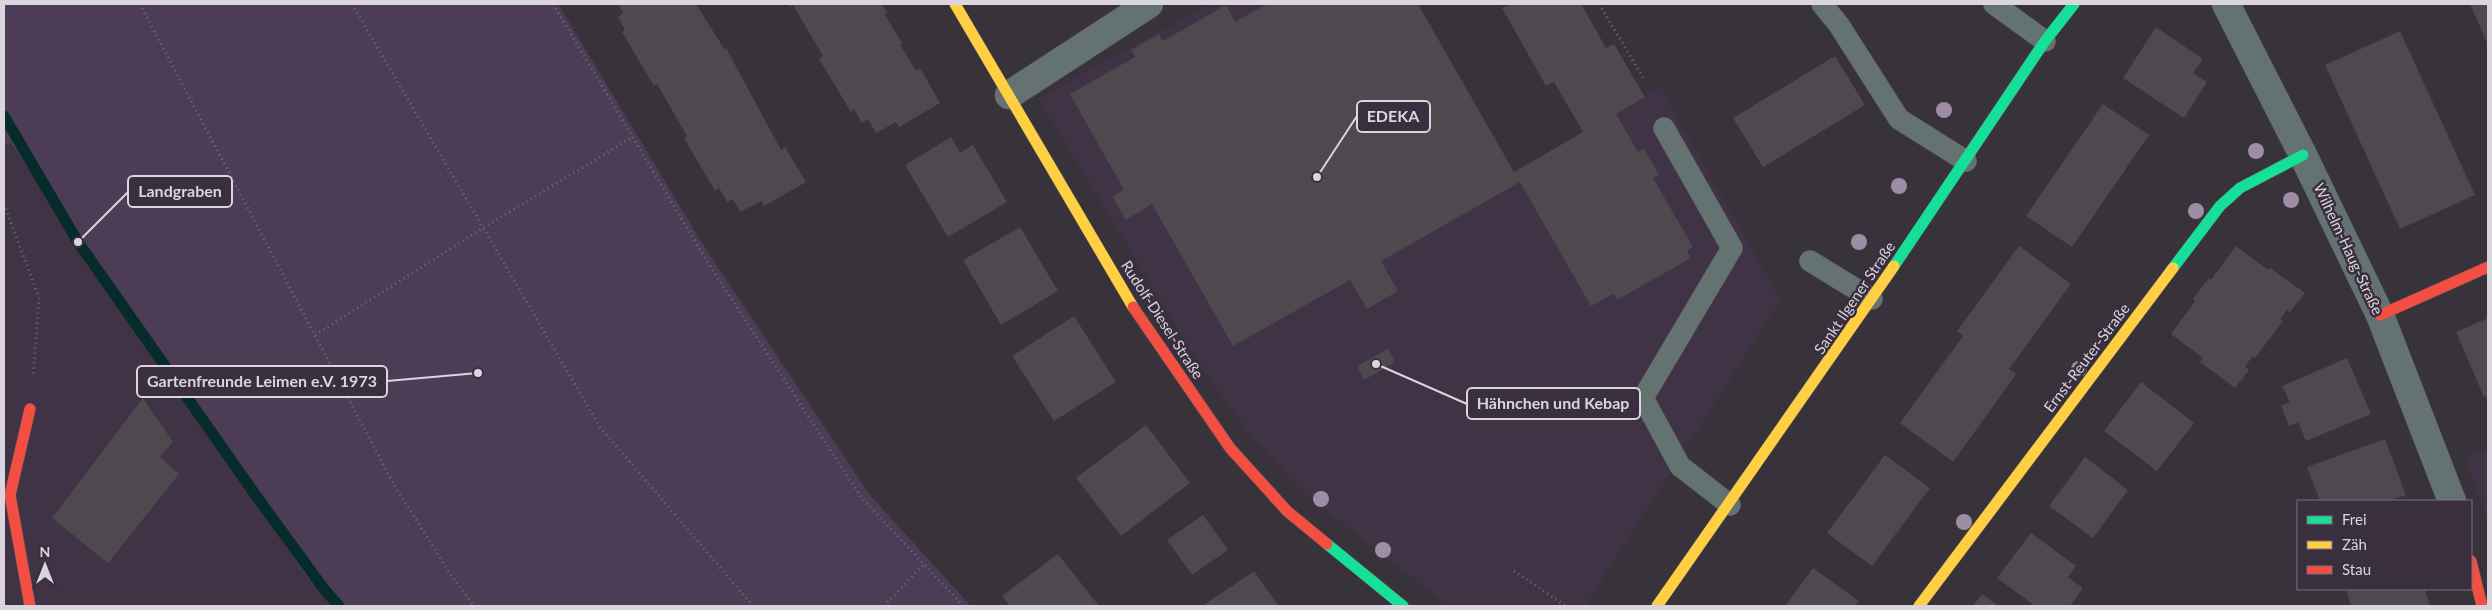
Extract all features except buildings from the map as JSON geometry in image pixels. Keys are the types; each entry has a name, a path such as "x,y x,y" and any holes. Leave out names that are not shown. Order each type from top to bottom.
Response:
{"street":[{"name":"Rudolf-Diesel-Straße","path":"955,4 1124,294 1230,448 1287,511 1403,606"},
{"path":"1009,95 1150,4"},
{"name":"Sankt Ilgener Straße","path":"1657,606 1730,505 2046,41 2074,4"},
{"name":"Wilhelm-Haug-Straße","path":"2226,4 2303,155 2380,315 2452,500"},
{"name":"Ernst-Reuter-Straße","path":"1919,606 2220,206 2240,188 2303,155"},
{"path":"2380,315 2488,267"},
{"path":"30,409 10,495 30,606"},
{"path":"2472,565 2482,606"}],"lane":[{"path":"1822,4 1839,25 1900,119 1966,161"},
{"path":"1994,4 2046,41"},
{"path":"1664,128 1732,248 1643,398 1680,466 1730,505"},
{"path":"1810,261 1872,299"}],"path":[{"path":"140,4 392,483 450,575 474,606"},
{"path":"352,4 600,426 753,606"},
{"path":"553,4 708,263 861,497 963,606"},
{"path":"1599,4 1645,81"},
{"path":"315,335 483,228 633,137"},
{"path":"4,204 39,298 30,409"},
{"path":"884,606 924,564"},
{"path":"1514,571 1566,606"}],"shaded area":[{"path":"4,4 558,4 707,251 869,494 971,606 331,606 304,573 11,143 4,145"},
{"path":"1211,4 1418,4 1514,172 1660,87 1781,300 1585,606 1448,606 1310,498 1252,438 1199,364 1038,98"},
{"path":"10,143 304,573 331,606 4,606 4,145"},
{"path":"2488,448 2488,522 2464,457"}],"waterway":[{"path":"4,116 78,242 257,497 324,589 339,606"}],"traffic: fast":[{"path":"1894,266 2045,41 2074,4"},
{"path":"2173,268 2220,206 2240,188 2303,155"},
{"path":"1327,544 1403,606"}],"traffic: slow":[{"path":"955,4 1133,307"},
{"path":"1657,606 1894,266"},
{"path":"1919,606 2173,268"}],"traffic: jam":[{"path":"2380,315 2488,267"},
{"path":"1133,307 1230,448 1287,511 1327,544"},
{"path":"30,409 10,495 30,606"},
{"path":"2472,565 2482,606"}],"place":[{"name":"EDEKA","path":"1317,177"},
{"name":"Landgraben","path":"78,242"},
{"name":"Hähnchen und Kebap","path":"1376,364"},
{"name":"Gartenfreunde Leimen e.V. 1973","path":"478,373"}]}
